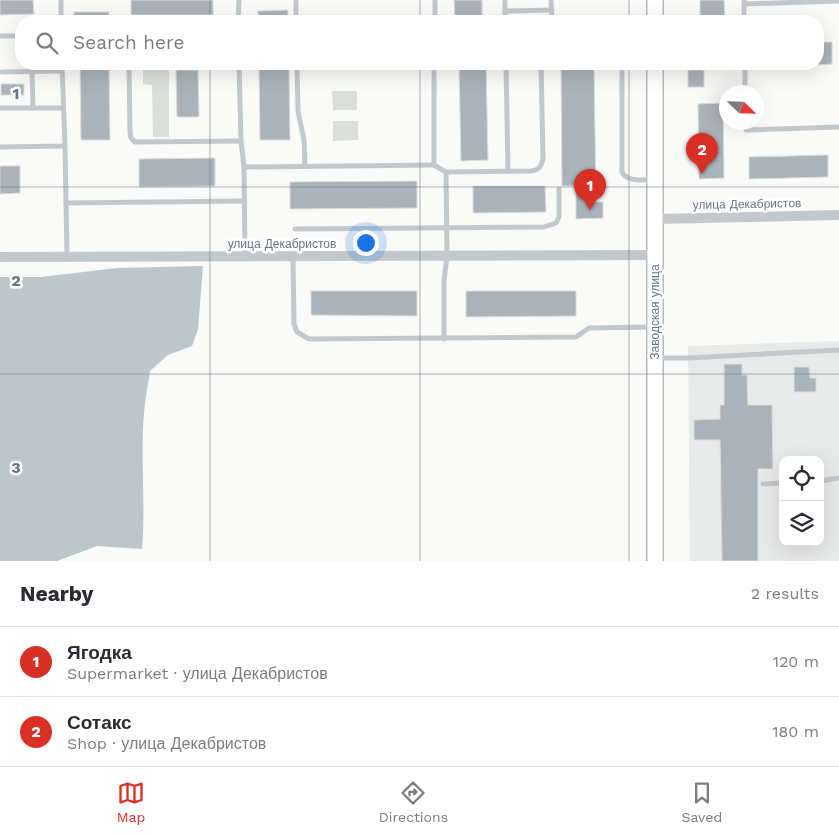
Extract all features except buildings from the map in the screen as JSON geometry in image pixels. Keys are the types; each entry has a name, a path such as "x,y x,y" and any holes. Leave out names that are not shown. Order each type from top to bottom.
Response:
{"street":[{"path":"655,0 655,15"},
{"name":"Заводская улица","path":"655,70 655,561"},
{"name":"улица Декабристов","path":"655,219 839,215"},
{"name":"улица Декабристов","path":"0,257 655,255"}],"lane":[{"path":"60,0 61,15"},
{"path":"238,15 239,0"},
{"path":"296,0 296,15"},
{"path":"434,0 435,15"},
{"path":"505,0 505,15"},
{"path":"551,0 552,15"},
{"path":"744,15 744,2 839,1"},
{"path":"505,11 552,10"},
{"path":"0,36 15,36"},
{"path":"129,70 130,133 131,138 135,142 240,141"},
{"path":"239,70 240,141 244,167 245,256"},
{"path":"297,70 298,111 304,140 305,166"},
{"path":"434,70 434,165"},
{"path":"506,70 508,171"},
{"path":"244,167 434,165 446,172 537,170 541,166 543,159 541,70"},
{"path":"622,70 622,172 624,177 628,179 655,180"},
{"path":"745,70 745,85"},
{"path":"2,72 62,72 68,257"},
{"path":"32,72 32,108"},
{"path":"1,108 64,108"},
{"path":"764,129 839,127"},
{"path":"0,147 65,146"},
{"path":"444,339 444,280 448,228 446,172"},
{"path":"295,229 552,225 556,223 559,217 559,189"},
{"path":"66,203 244,201"},
{"path":"292,257 294,324 297,332 308,339 576,337 589,328 654,327"},
{"path":"654,358 839,350"},
{"path":"824,480 839,478"},
{"path":"764,484 779,483"}],"shaded area":[{"path":"143,70 169,70 169,137 153,137 152,85 143,84"},
{"path":"332,91 357,91 357,110 333,110"},
{"path":"333,121 358,121 358,140 333,141"},
{"path":"203,266 198,329 192,346 168,355 150,371 143,430 142,549 97,546 57,561 0,561 0,277 41,277 117,268"},
{"path":"839,341 839,561 690,561 688,346"}],"place":[{"name":"Сотакс","path":"702,174"},
{"name":"Ягодка","path":"590,210"}]}
